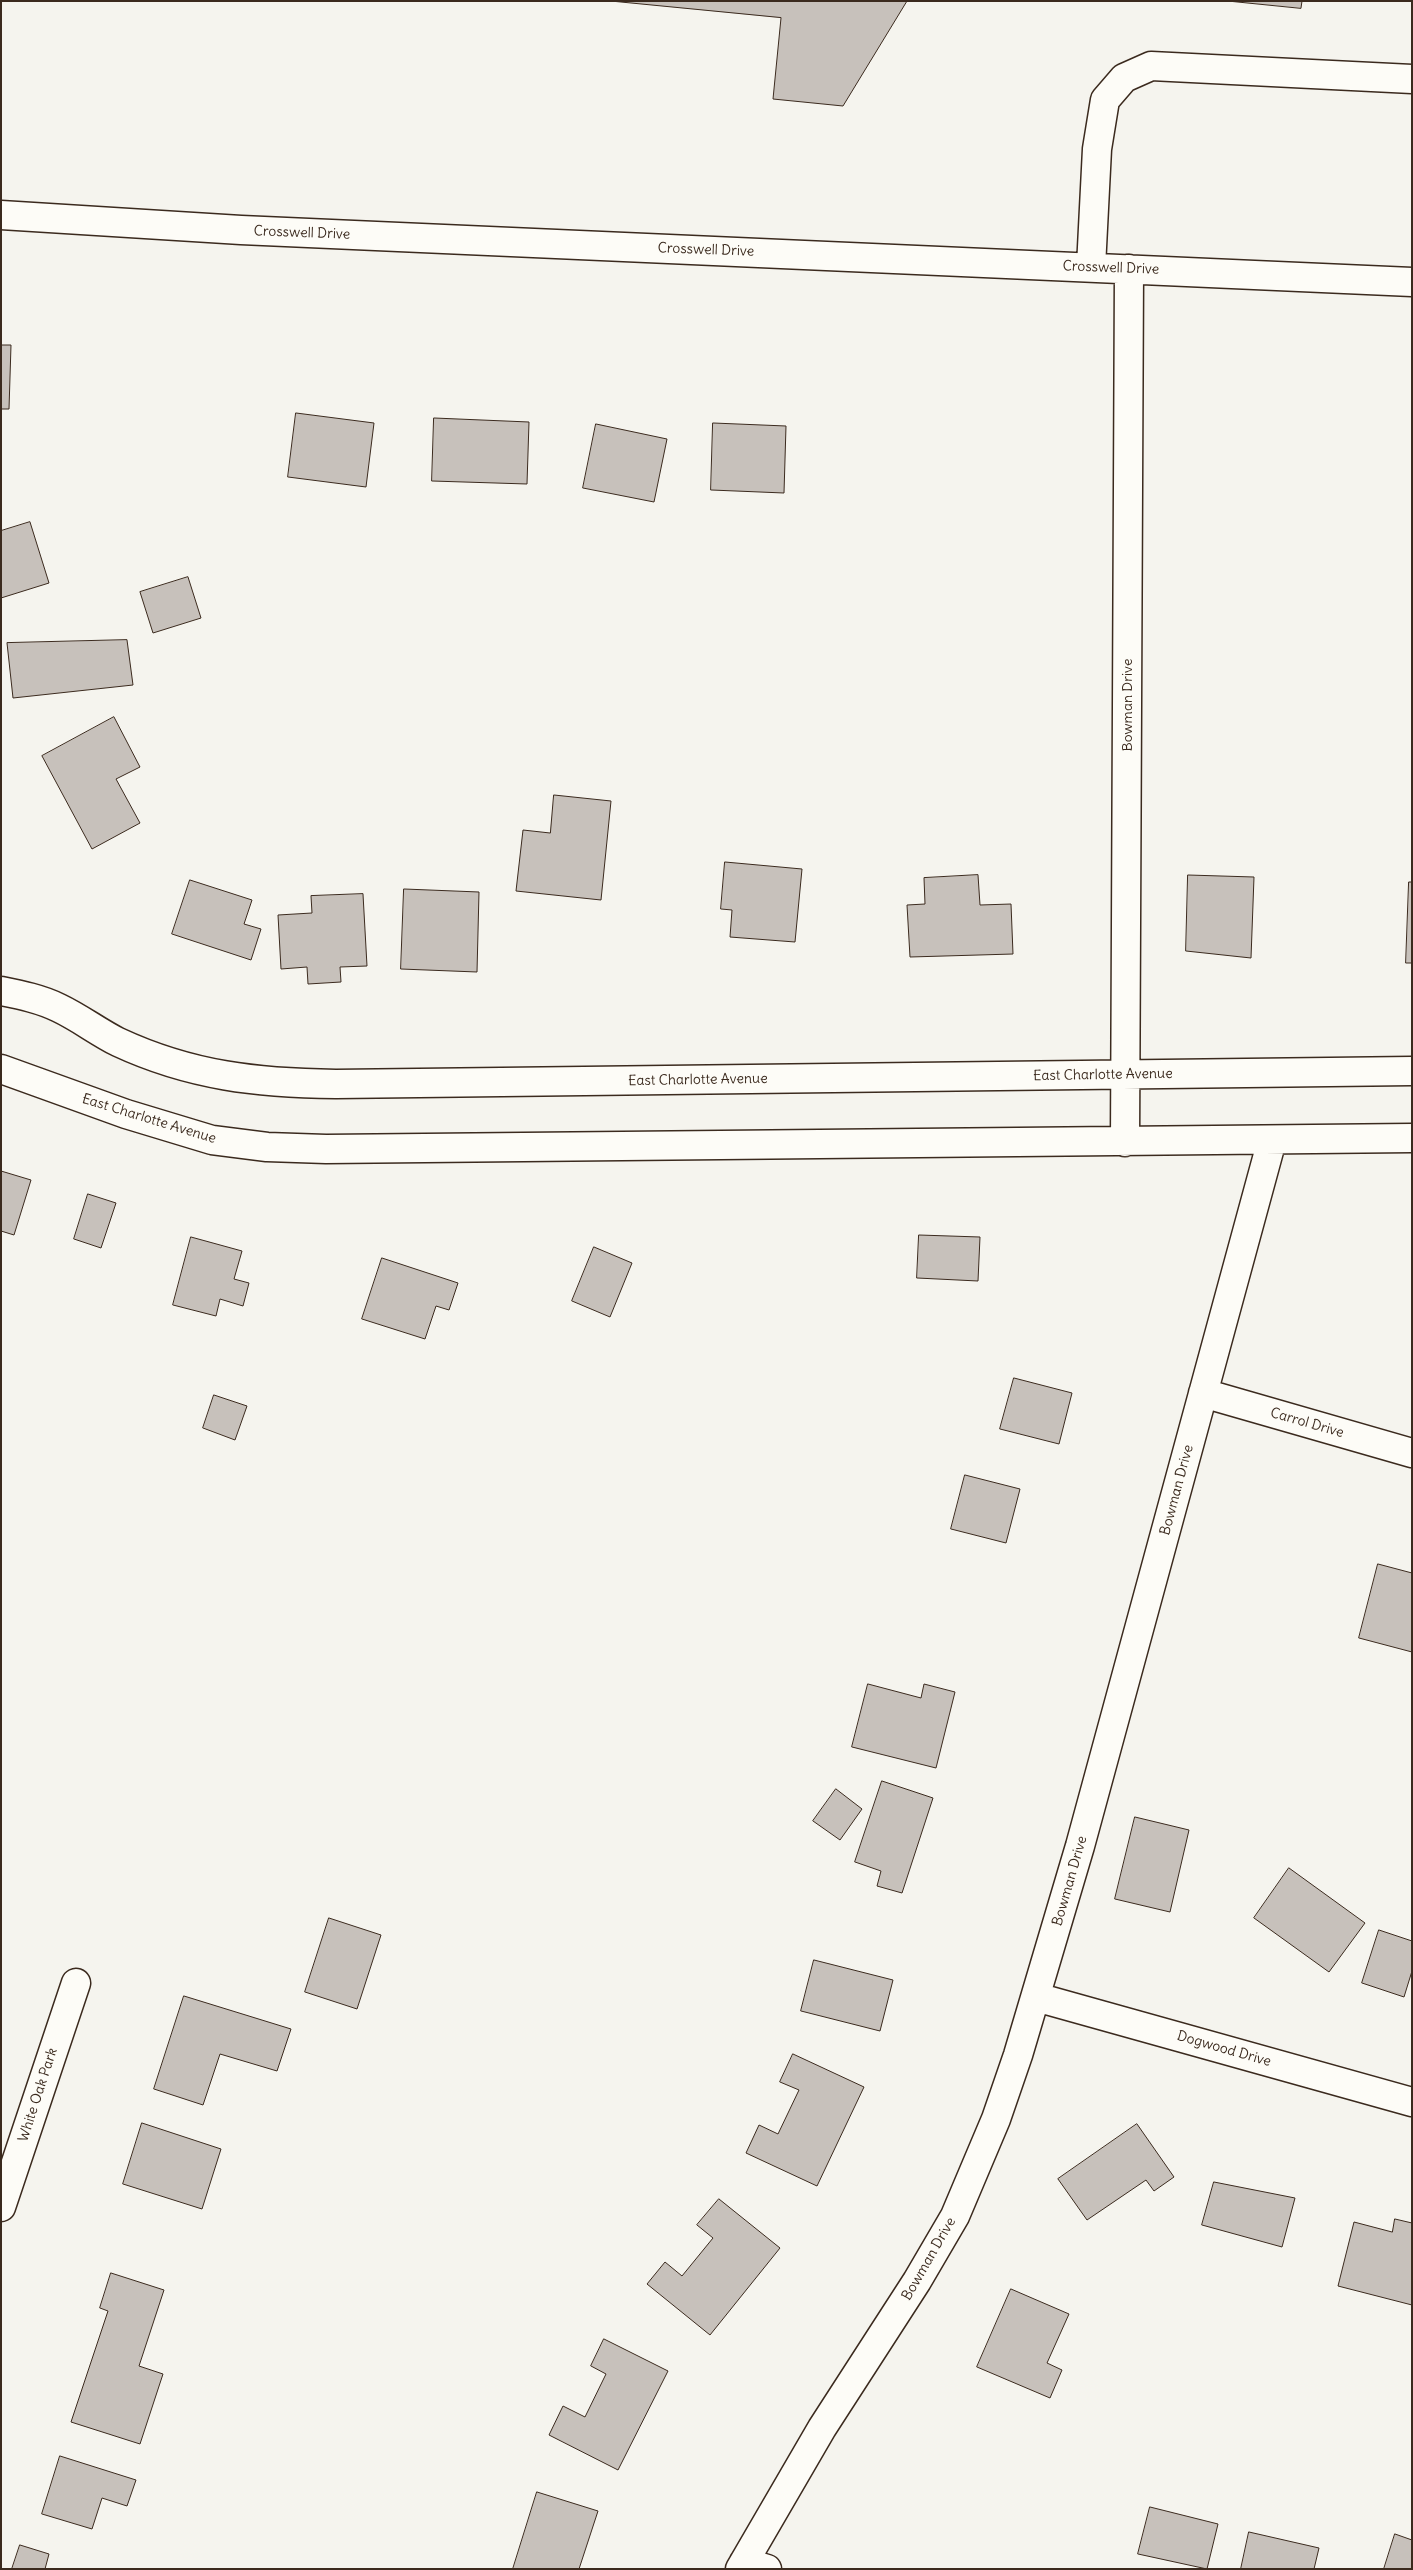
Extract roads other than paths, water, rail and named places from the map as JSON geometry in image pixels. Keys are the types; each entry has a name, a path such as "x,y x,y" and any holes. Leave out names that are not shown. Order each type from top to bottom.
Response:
{"street":[{"path":"1091,267 1096,149 1105,100 1124,78 1151,66 1412,79"},
{"name":"Crosswell Drive","path":"1,215 251,231 1412,282"},
{"name":"Bowman Drive","path":"1126,1142 1130,269"},
{"name":"East Charlotte Avenue","path":"1,991 26,996 59,1007 118,1041 154,1057 231,1078 274,1083 336,1084 1412,1071"},
{"name":"East Charlotte Avenue","path":"1,1069 126,1114 212,1140 268,1147 326,1149 1412,1138"},
{"name":"Bowman Drive","path":"750,2567 822,2428 917,2281 954,2216 996,2119 1036,1997 1080,1846 1272,1140"},
{"name":"Carrol Drive","path":"1203,1393 1412,1453"},
{"name":"White Oak Park","path":"1,2207 76,1982"},
{"name":"Dogwood Drive","path":"1036,1997 1412,2102"}]}
